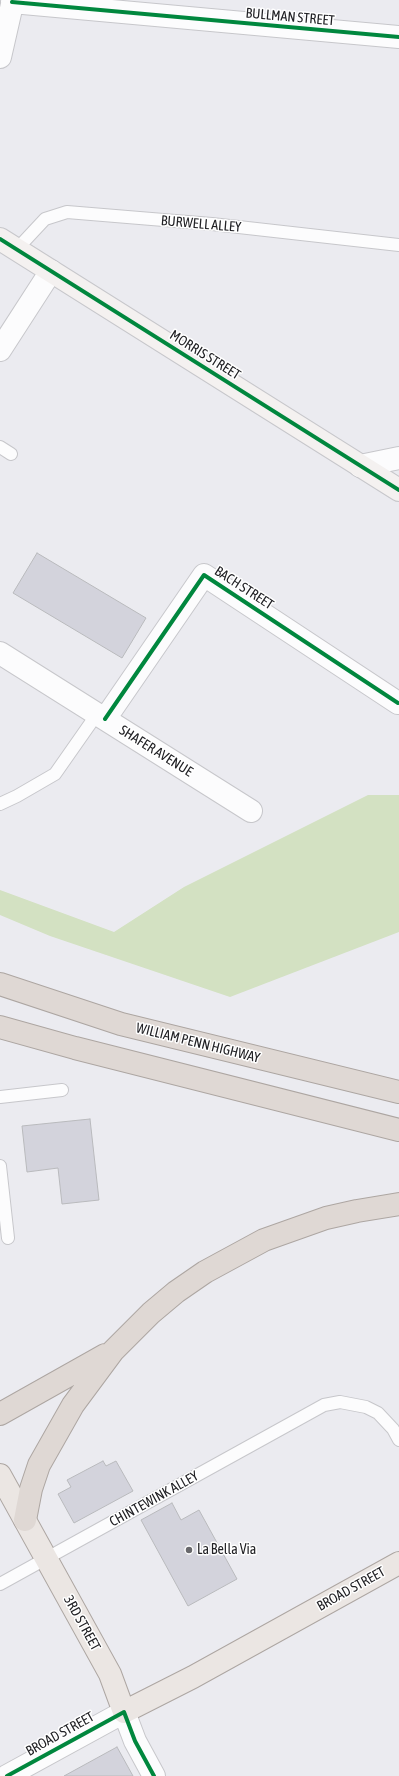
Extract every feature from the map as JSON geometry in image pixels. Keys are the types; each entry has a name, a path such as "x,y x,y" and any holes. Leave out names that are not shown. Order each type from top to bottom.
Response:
{"highway":[{"name":"WILLIAM PENN HIGHWAY","path":"0,984 121,1024 399,1092"},
{"path":"0,1027 83,1050 399,1130"},
{"path":"25,1520 31,1489 39,1466 55,1435 73,1406 113,1350 151,1313 176,1292 233,1256 264,1240 326,1218 364,1209 399,1204"},
{"path":"0,1414 113,1350"}],"main road":[{"name":"3RD STREET","path":"0,1475 110,1674 124,1712"},
{"name":"BROAD STREET","path":"124,1712 193,1677 399,1563"}],"street":[{"name":"BULLMAN STREET","path":"13,1 399,38"},
{"path":"0,57 13,1"},
{"name":"MORRIS STREET","path":"9,244 399,490"},
{"path":"0,350 51,271"},
{"path":"360,466 399,458"},
{"name":"BACH STREET","path":"101,717 204,575 398,703"},
{"name":"SHAFER AVENUE","path":"0,654 251,811"},
{"name":"BROAD STREET","path":"7,1776 124,1712"},
{"name":"3RD STREET","path":"124,1712 135,1741 154,1776"}],"lane":[{"name":"BURWELL ALLEY","path":"9,244 45,219 67,212 212,224 399,245"},
{"path":"0,447 11,454"},
{"path":"0,804 18,796 55,774 101,717"},
{"path":"0,1097 62,1090"},
{"path":"0,1166 8,1238"},
{"name":"CHINTEWINK ALLEY","path":"0,1584 324,1405 340,1402 366,1407 378,1413 393,1429 399,1440"}],"green space":[{"path":"368,795 399,795 399,932 230,997 50,936 0,915 0,890 114,932 184,887"}],"building":[{"path":"37,553 146,618 122,658 13,593"},
{"path":"90,1119 99,1200 62,1204 58,1168 27,1172 22,1126"},
{"path":"103,1461 106,1466 116,1461 133,1491 74,1523 58,1494 71,1487 67,1480"},
{"name":"La Bella Via","path":"172,1503 181,1520 199,1510 237,1579 188,1606 141,1520"},
{"path":"117,1747 133,1776 64,1776"}],"cycle path":[{"path":"12,2 399,37"},
{"path":"0,239 399,490"},
{"path":"105,719 204,575 398,703"},
{"path":"7,1776 124,1712 135,1741 154,1776"}],"place":[{"name":"La Bella Via","path":"189,1550"}]}
